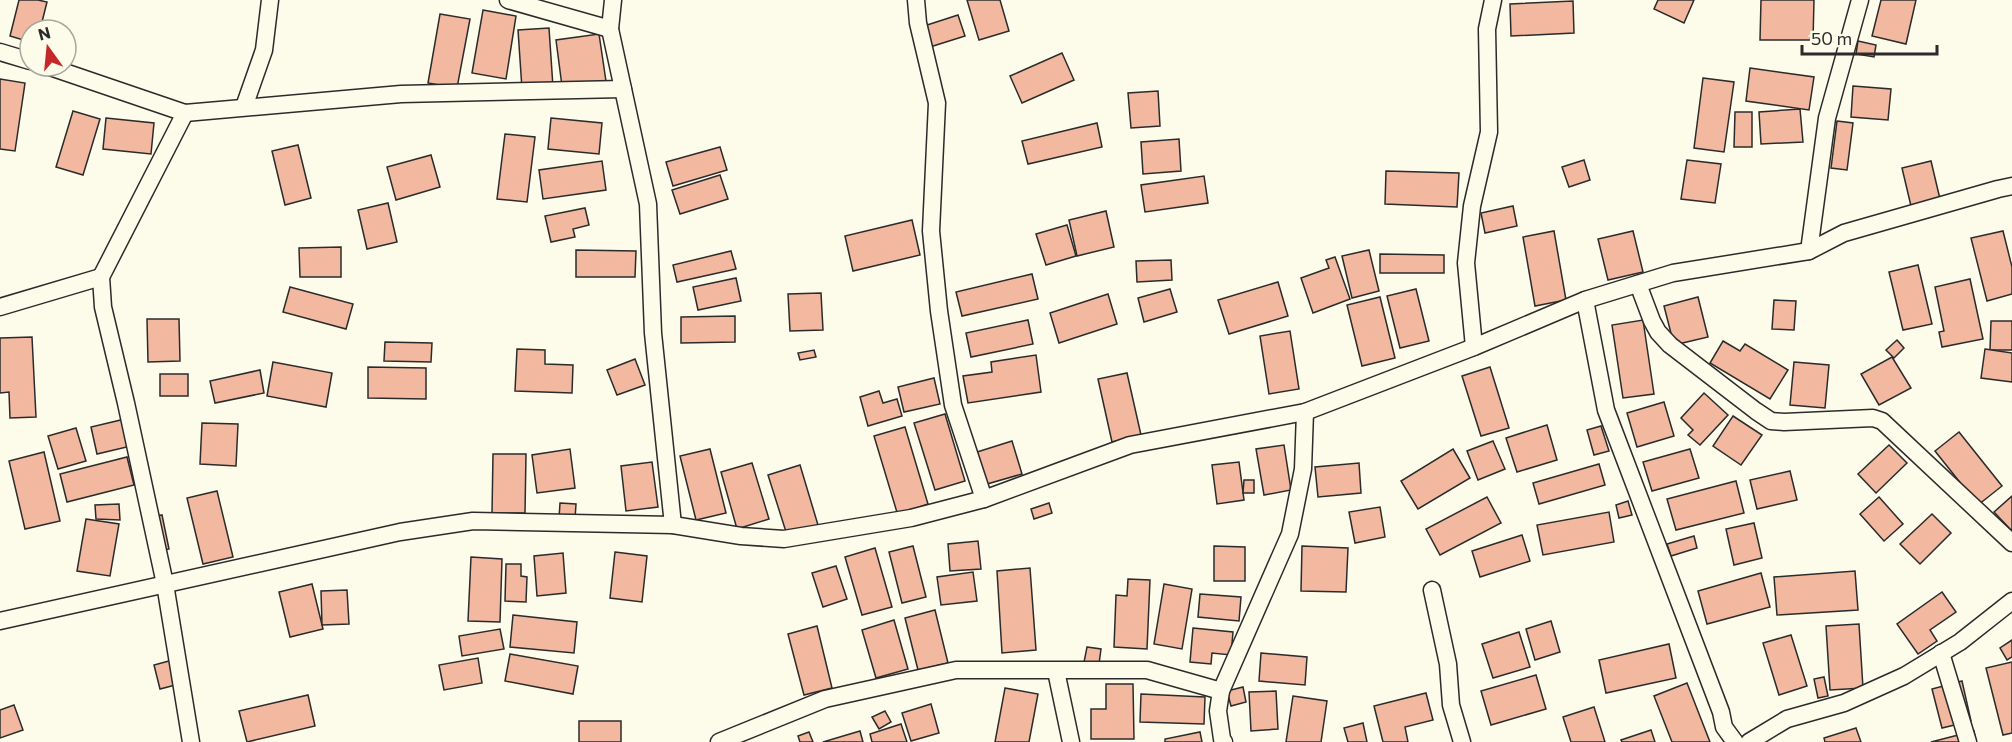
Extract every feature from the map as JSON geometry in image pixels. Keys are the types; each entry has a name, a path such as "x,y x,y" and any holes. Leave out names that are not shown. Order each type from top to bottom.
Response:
{"street":[{"path":"244,106 264,50 270,0"},
{"path":"508,0 610,29"},
{"path":"613,0 610,29 648,204 653,333 673,525"},
{"path":"916,0 918,23 937,104 931,231 939,311 953,405 984,499"},
{"path":"1474,347 1466,263 1472,206 1490,132 1487,29 1493,0"},
{"path":"1809,251 1827,118 1860,0"},
{"path":"0,52 18,57"},
{"path":"78,77 185,113 244,106 401,94 623,89"},
{"path":"185,113 101,277 103,308 165,584 191,742"},
{"path":"0,621 400,532 473,521 673,525 741,536 784,539 911,518 984,499 1130,445 1305,412 1474,347 1585,300 1673,273 1809,251 1845,233 2012,186"},
{"path":"0,307 101,277"},
{"path":"1638,284 1658,332 1670,345 1756,411 1771,421 1873,418 1882,421 2012,543"},
{"path":"1585,300 1606,410 1721,712 1724,727 1735,742"},
{"path":"1224,742 1218,711 1221,691 1290,534 1304,469 1305,412"},
{"path":"1432,590 1448,664 1451,705 1462,742"},
{"path":"1749,742 1787,719 1844,703 1904,676 1960,642 2012,601"},
{"path":"1941,654 1968,742"},
{"path":"719,742 825,699 956,670 1147,670 1221,691"},
{"path":"1056,671 1071,742"}],"building":[{"path":"19,0 47,2 43,18 18,18 18,38 10,36"},
{"path":"967,0 1000,0 1009,31 979,40"},
{"path":"1658,0 1694,0 1684,23 1654,9"},
{"path":"1761,0 1814,0 1813,40 1760,40"},
{"path":"1881,0 1916,0 1906,44 1872,36"},
{"path":"1573,1 1574,33 1511,36 1510,4"},
{"path":"483,10 516,16 506,79 472,73"},
{"path":"440,14 470,19 457,88 428,83"},
{"path":"958,15 965,36 930,47 924,26"},
{"path":"549,28 553,87 522,89 518,30"},
{"path":"599,34 607,88 563,94 556,40"},
{"path":"1858,41 1876,45 1874,57 1856,54"},
{"path":"1062,53 1074,80 1022,103 1010,76"},
{"path":"1750,68 1814,77 1809,110 1746,101"},
{"path":"1703,78 1734,82 1724,152 1694,148"},
{"path":"0,79 25,83 15,151 0,149"},
{"path":"1853,86 1891,89 1888,120 1851,117"},
{"path":"1158,91 1160,126 1131,128 1128,93"},
{"path":"1800,109 1803,142 1761,144 1759,112"},
{"path":"73,111 100,119 83,175 56,167"},
{"path":"1735,112 1752,112 1752,147 1734,147"},
{"path":"106,118 154,123 151,154 103,149"},
{"path":"551,118 602,123 599,154 548,149"},
{"path":"1837,121 1853,123 1847,170 1831,168"},
{"path":"1097,123 1102,147 1028,164 1022,141"},
{"path":"505,134 535,137 527,202 497,199"},
{"path":"1179,139 1181,171 1143,174 1141,142"},
{"path":"298,145 311,198 285,205 272,151"},
{"path":"720,147 727,170 673,186 666,162"},
{"path":"431,155 440,187 396,200 387,167"},
{"path":"1584,160 1590,180 1569,187 1562,167"},
{"path":"1687,160 1721,164 1715,203 1681,199"},
{"path":"602,161 606,190 543,199 539,170"},
{"path":"1931,161 1940,199 1911,206 1902,168"},
{"path":"1386,171 1459,173 1457,207 1385,204"},
{"path":"720,175 728,199 680,214 672,190"},
{"path":"1204,176 1208,203 1145,212 1141,185"},
{"path":"388,203 397,242 367,249 358,210"},
{"path":"1513,206 1517,226 1485,233 1481,213"},
{"path":"585,208 589,225 573,229 575,237 551,242 545,216"},
{"path":"1106,211 1114,247 1077,256 1069,220"},
{"path":"912,220 920,255 853,271 845,236"},
{"path":"1067,225 1076,256 1046,265 1036,234"},
{"path":"1554,231 1566,300 1535,306 1523,237"},
{"path":"1633,231 1643,272 1608,280 1598,239"},
{"path":"2003,231 2012,267 2012,294 1987,301 1971,238"},
{"path":"341,247 341,277 300,277 299,248"},
{"path":"576,250 636,251 635,277 576,277"},
{"path":"1369,250 1379,291 1352,298 1342,256"},
{"path":"731,251 736,269 677,282 673,265"},
{"path":"1380,254 1444,255 1444,273 1380,273"},
{"path":"1335,257 1350,299 1313,313 1301,278 1329,268 1326,260"},
{"path":"1171,260 1172,280 1137,282 1136,261"},
{"path":"1918,265 1932,324 1903,330 1889,272"},
{"path":"1032,274 1038,299 962,316 956,292"},
{"path":"736,278 741,301 698,310 693,287"},
{"path":"1970,279 1983,339 1942,347 1939,332 1944,331 1935,287"},
{"path":"1278,282 1288,316 1229,334 1218,300"},
{"path":"290,287 353,304 346,329 283,312"},
{"path":"1170,289 1177,312 1144,322 1138,298"},
{"path":"1416,289 1429,341 1400,348 1387,296"},
{"path":"821,293 823,330 790,331 788,294"},
{"path":"1108,294 1117,324 1059,343 1050,313"},
{"path":"1380,297 1395,358 1362,366 1347,305"},
{"path":"1698,297 1708,337 1674,345 1664,306"},
{"path":"1774,300 1796,301 1794,330 1772,329"},
{"path":"735,316 735,342 681,343 681,317"},
{"path":"147,319 179,319 180,361 148,362"},
{"path":"1028,320 1033,344 971,357 966,333"},
{"path":"1643,320 1654,394 1623,398 1612,325"},
{"path":"1991,321 2012,321 2012,350 1990,350"},
{"path":"1290,331 1299,389 1269,394 1260,336"},
{"path":"32,337 36,417 10,418 9,392 0,393 0,338"},
{"path":"1897,340 1904,348 1894,358 1886,350"},
{"path":"1723,341 1740,351 1745,344 1788,370 1770,399 1710,363"},
{"path":"385,342 432,343 431,362 384,361"},
{"path":"517,349 545,350 545,364 573,365 572,393 515,391"},
{"path":"1985,349 2012,353 2012,382 1981,378"},
{"path":"814,350 816,357 800,360 798,353"},
{"path":"1036,355 1041,392 968,403 963,376 992,372 991,362"},
{"path":"1892,357 1911,388 1879,405 1861,374"},
{"path":"635,359 645,385 617,395 607,370"},
{"path":"273,362 332,373 326,407 267,396"},
{"path":"1794,362 1829,365 1825,408 1790,405"},
{"path":"368,367 426,368 426,399 368,398"},
{"path":"1490,367 1509,428 1481,436 1462,376"},
{"path":"260,370 264,393 215,403 210,381"},
{"path":"1127,373 1141,435 1112,442 1098,379"},
{"path":"160,374 188,374 188,396 160,396"},
{"path":"934,378 940,404 904,412 898,387"},
{"path":"879,391 883,403 897,399 902,416 868,426 860,397"},
{"path":"1704,393 1728,415 1700,445 1688,435 1693,430 1681,418"},
{"path":"1664,402 1674,436 1637,447 1627,413"},
{"path":"945,414 965,481 935,490 914,423"},
{"path":"1733,416 1762,435 1741,465 1713,446"},
{"path":"125,419 131,446 97,454 91,427"},
{"path":"202,423 238,424 236,466 200,464"},
{"path":"1547,425 1557,460 1517,472 1506,438"},
{"path":"1601,426 1609,451 1594,455 1587,430"},
{"path":"905,427 928,504 914,509 899,519 874,436"},
{"path":"76,428 86,461 58,469 48,436"},
{"path":"1959,432 2002,486 1978,505 1935,451"},
{"path":"1012,441 1022,474 987,484 977,452"},
{"path":"1493,441 1505,469 1478,480 1467,451"},
{"path":"1284,445 1291,490 1264,495 1256,449"},
{"path":"1889,445 1907,463 1876,493 1858,474"},
{"path":"570,449 575,488 537,493 532,455"},
{"path":"710,449 726,513 696,520 680,456"},
{"path":"1453,449 1470,478 1418,509 1401,481"},
{"path":"1690,449 1699,478 1652,491 1643,462"},
{"path":"44,452 60,521 25,529 9,461"},
{"path":"493,454 526,454 525,513 492,513"},
{"path":"127,457 134,485 67,502 60,474"},
{"path":"652,462 658,507 626,511 621,466"},
{"path":"1239,462 1244,500 1217,504 1212,465"},
{"path":"752,463 769,519 737,529 721,472"},
{"path":"1359,463 1361,493 1318,497 1315,467"},
{"path":"1599,464 1605,485 1539,504 1533,483"},
{"path":"800,465 818,525 787,535 768,475"},
{"path":"1790,471 1797,500 1757,509 1750,480"},
{"path":"1244,480 1254,480 1254,493 1243,493"},
{"path":"1736,481 1744,513 1676,530 1667,499"},
{"path":"217,491 233,557 203,564 187,498"},
{"path":"2012,496 2012,529 2011,530 1994,512"},
{"path":"1487,497 1501,523 1440,555 1426,529"},
{"path":"1879,497 1903,524 1884,541 1860,514"},
{"path":"1628,501 1632,515 1619,518 1616,505"},
{"path":"560,503 576,504 575,519 559,518"},
{"path":"1049,503 1052,513 1034,519 1031,509"},
{"path":"119,504 120,520 96,519 95,505"},
{"path":"1380,507 1385,537 1355,543 1349,512"},
{"path":"1609,512 1614,542 1543,555 1537,525"},
{"path":"1932,514 1951,533 1920,564 1900,544"},
{"path":"162,515 169,549 154,552 147,518"},
{"path":"86,519 119,524 110,576 77,571"},
{"path":"1754,523 1762,558 1734,565 1726,529"},
{"path":"1522,535 1530,561 1480,577 1472,551"},
{"path":"1694,536 1697,548 1671,556 1667,544"},
{"path":"978,541 981,569 950,571 948,544"},
{"path":"913,546 926,597 902,603 889,552"},
{"path":"1214,546 1245,547 1245,581 1214,581"},
{"path":"1302,546 1348,548 1346,592 1301,591"},
{"path":"875,548 892,607 862,615 845,557"},
{"path":"615,552 647,556 642,602 610,598"},
{"path":"563,553 566,593 537,596 534,556"},
{"path":"471,557 502,559 500,622 468,621"},
{"path":"506,564 521,564 521,576 527,577 526,602 505,601"},
{"path":"836,566 847,599 823,607 812,573"},
{"path":"1030,568 1036,650 1002,653 997,571"},
{"path":"1855,571 1858,610 1777,615 1774,577"},
{"path":"973,572 977,601 941,605 937,577"},
{"path":"1761,573 1770,607 1707,624 1698,591"},
{"path":"1128,579 1150,580 1147,649 1114,647 1116,595 1127,596"},
{"path":"312,584 323,629 290,637 279,592"},
{"path":"1164,584 1192,589 1182,649 1154,644"},
{"path":"347,590 349,624 322,625 321,591"},
{"path":"1942,592 1956,612 1930,630 1937,641 1918,654 1897,624"},
{"path":"1200,594 1241,597 1239,621 1198,617"},
{"path":"935,610 948,663 918,670 905,618"},
{"path":"513,615 577,622 574,653 510,647"},
{"path":"894,620 908,669 876,678 862,630"},
{"path":"1551,621 1560,652 1535,660 1526,629"},
{"path":"1859,624 1863,688 1830,690 1826,626"},
{"path":"817,626 832,688 804,695 788,634"},
{"path":"1193,628 1233,632 1231,655 1212,653 1211,664 1190,662"},
{"path":"500,629 504,649 462,656 459,636"},
{"path":"1519,632 1530,667 1493,678 1482,644"},
{"path":"1791,635 1807,686 1779,695 1763,643"},
{"path":"2012,640 2012,657 2007,660 2000,648"},
{"path":"1669,644 1676,678 1606,693 1599,660"},
{"path":"1087,647 1101,649 1099,664 1084,662"},
{"path":"1261,653 1307,657 1305,685 1259,681"},
{"path":"510,654 578,666 573,694 505,681"},
{"path":"180,658 187,682 160,689 154,665"},
{"path":"478,658 482,683 444,690 439,665"},
{"path":"2012,662 2012,733 2003,735 1986,668"},
{"path":"1536,675 1546,709 1491,725 1481,691"},
{"path":"1824,677 1828,696 1818,698 1814,679"},
{"path":"1962,681 1971,721 1942,728 1932,689"},
{"path":"1687,683 1710,742 1672,742 1654,696"},
{"path":"1106,684 1133,684 1134,739 1091,739 1091,709 1106,709"},
{"path":"1243,687 1246,702 1231,706 1227,691"},
{"path":"1005,688 1038,694 1029,742 995,742"},
{"path":"1276,691 1278,729 1251,731 1249,692"},
{"path":"1426,693 1433,720 1405,727 1408,742 1383,742 1374,706"},
{"path":"1141,694 1205,697 1204,724 1140,722"},
{"path":"308,695 315,726 247,742 239,711"},
{"path":"1293,696 1327,701 1321,742 1286,742"},
{"path":"931,704 939,733 911,741 902,713"},
{"path":"14,705 23,730 0,738 0,710"},
{"path":"1594,707 1605,742 1571,742 1563,717"},
{"path":"885,711 891,722 879,729 872,717"},
{"path":"579,721 621,721 621,742 579,742"},
{"path":"1363,723 1367,742 1348,742 1344,728"},
{"path":"901,724 907,742 872,742 870,734"},
{"path":"1856,728 1861,742 1825,742 1824,738"},
{"path":"1651,730 1655,742 1622,742 1621,740"},
{"path":"860,731 863,742 823,742"},
{"path":"1974,731 1976,742 1931,742"},
{"path":"809,732 813,742 800,742 798,736"},
{"path":"1200,732 1202,742 1165,742 1165,739"}]}
